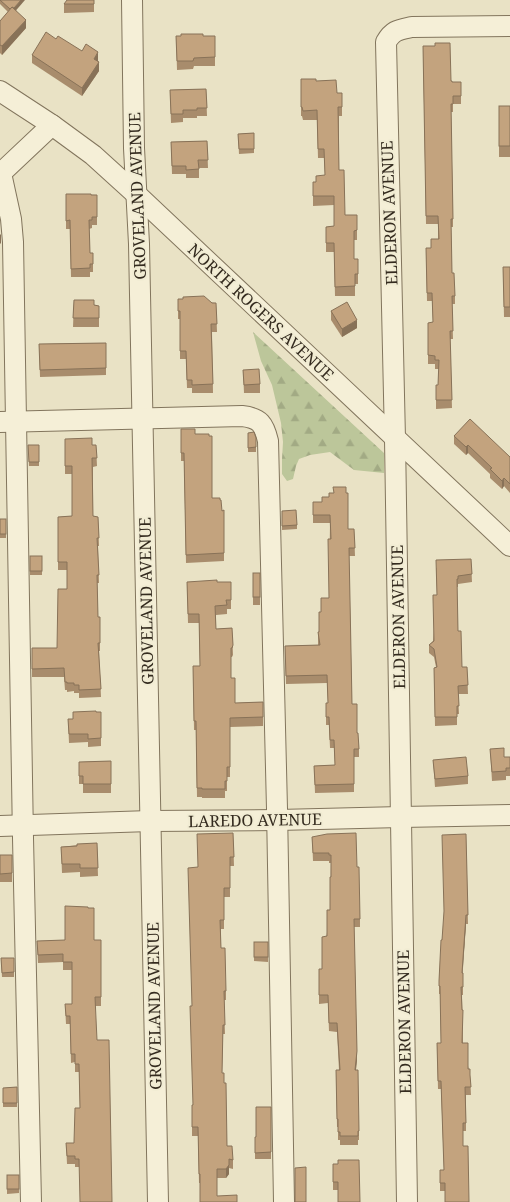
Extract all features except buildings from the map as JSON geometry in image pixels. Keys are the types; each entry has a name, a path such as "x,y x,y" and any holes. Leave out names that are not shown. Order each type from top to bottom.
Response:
{"street":[{"name":"GROVELAND AVENUE","path":"132,0 134,138 139,244 158,1202"},
{"name":"ELDERON AVENUE","path":"407,1202 395,439 386,42 391,34 412,28 510,26"},
{"name":"NORTH ROGERS AVENUE","path":"0,91 92,155 136,194 510,546"},
{"path":"31,1202 23,825 8,422 13,242 11,219 0,174 52,126"},
{"path":"8,422 242,416 253,418 261,423 265,430 268,441 278,820 284,1202"},
{"name":"LAREDO AVENUE","path":"0,826 150,821 510,815"}],"green space":[{"path":"253,332 384,453 384,473 354,470 330,452 299,459 293,479 287,481 282,474 283,442 281,423 272,385 261,361"}]}
